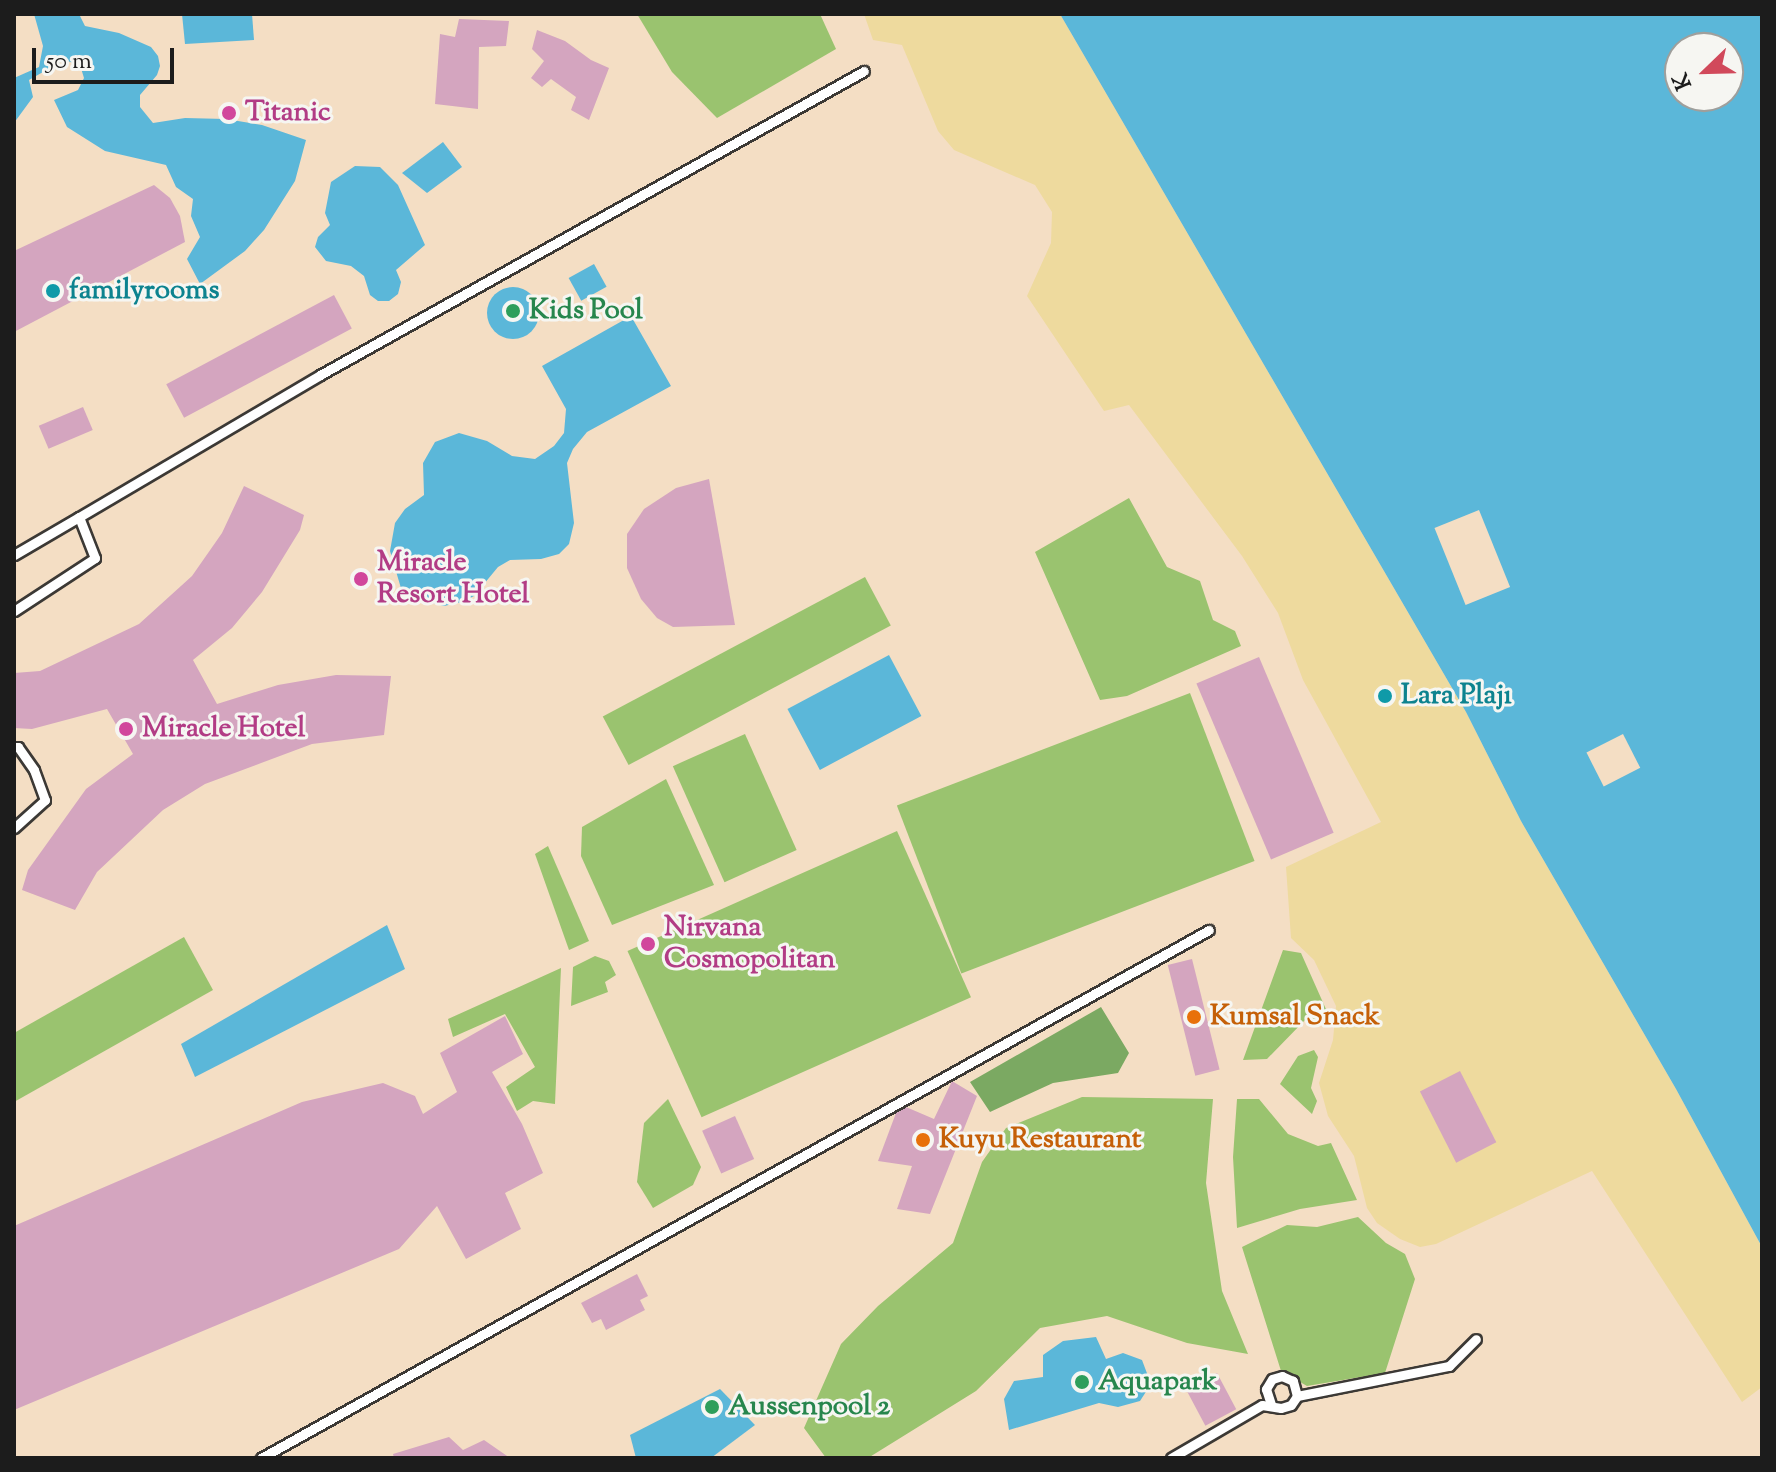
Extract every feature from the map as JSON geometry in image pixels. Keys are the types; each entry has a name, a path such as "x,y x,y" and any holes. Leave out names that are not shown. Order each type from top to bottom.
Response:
{"lane":[{"path":"14,555 320,375 864,71"},
{"path":"14,611 95,558 79,517"},
{"path":"14,747 18,747 34,770 45,800 14,828"},
{"path":"261,1458 1209,930"},
{"path":"1171,1458 1262,1405 1287,1407 1297,1396 1368,1385 1449,1366 1476,1339"},
{"path":"1271,1404 1266,1389 1277,1377 1293,1381 1297,1396"}],"green space":[{"path":"637,14 820,14 836,49 717,118 672,72"},
{"path":"1129,498 1167,567 1200,581 1213,620 1235,631 1241,646 1127,696 1100,700 1035,552"},
{"path":"865,577 891,626 629,765 603,716"},
{"path":"1190,693 1255,861 961,974 897,806"},
{"path":"745,734 797,850 724,882 673,766"},
{"path":"666,779 714,885 612,925 581,856 582,827"},
{"path":"897,831 971,997 702,1117 628,951"},
{"path":"548,846 589,941 569,950 535,854"},
{"path":"184,937 213,990 14,1102 14,1033"},
{"path":"1283,950 1301,953 1329,1016 1305,1020 1267,1059 1243,1060"},
{"path":"595,956 609,961 616,975 605,982 608,992 571,1006 573,967"},
{"path":"561,968 555,1104 533,1101 517,1111 506,1087 535,1067 505,1014 453,1037 448,1019"},
{"path":"1101,1007 1129,1053 1118,1073 1053,1083 990,1112 970,1082"},
{"path":"1314,1050 1318,1057 1311,1088 1317,1101 1312,1114 1280,1084 1298,1056"},
{"path":"1082,1097 1213,1099 1206,1183 1222,1291 1248,1354 1187,1343 1107,1316 1040,1328 976,1391 868,1458 826,1458 804,1428 841,1344 878,1306 953,1243 982,1162 1006,1128"},
{"path":"668,1099 701,1167 693,1185 653,1208 637,1182 644,1123"},
{"path":"1237,1099 1259,1099 1288,1134 1318,1146 1331,1143 1357,1200 1300,1209 1237,1228 1233,1157"},
{"path":"1358,1217 1386,1243 1405,1254 1415,1279 1385,1373 1307,1386 1281,1371 1242,1247 1287,1225 1317,1227"}],"sand":[{"name":"Lara Plajı","path":"864,14 1060,14 1466,712 1521,821 1676,1089 1762,1247 1762,1387 1742,1402 1592,1171 1436,1244 1420,1247 1400,1239 1377,1223 1367,1208 1354,1156 1328,1116 1319,1083 1333,1040 1336,1006 1314,960 1291,938 1286,867 1381,822 1303,680 1278,613 1242,556 1129,405 1104,411 1027,296 1051,243 1052,212 1035,185 954,150 938,131 902,45 873,40"}],"water":[{"path":"34,14 79,14 85,26 119,33 151,47 158,56 160,66 157,75 140,95 140,107 153,123 185,118 226,119 262,125 306,140 295,181 264,230 245,251 200,284 187,259 200,237 191,216 193,199 176,187 166,165 105,151 67,127 54,100 78,90 84,78 80,65 64,60 29,80 33,97 14,123 14,78 39,67 43,46"},
{"path":"182,14 252,14 254,40 185,44"},
{"path":"1060,14 1762,14 1762,1247 1676,1089 1521,821 1466,712"},
{"path":"443,142 462,167 427,193 402,173"},
{"path":"355,166 380,167 398,185 425,245 396,270 401,282 398,294 389,301 378,301 370,295 364,276 351,266 326,261 315,247 318,237 330,225 325,213 331,182"},
{"path":"594,264 607,287 581,301 569,278"},
{"name":"Kids Pool","path":"513,287 531,295 539,313 531,331 513,339 495,331 487,313 495,295"},
{"path":"631,316 671,386 587,432 573,449 567,463 574,523 569,544 559,554 541,559 510,560 498,567 474,596 462,602 444,606 403,595 390,551 395,523 405,509 424,495 423,463 435,442 459,433 487,441 512,456 535,459 554,446 564,433 566,409 542,366"},
{"path":"889,655 921,716 820,770 787,709"},
{"path":"387,925 405,969 195,1077 181,1044"},
{"name":"Aquapark","path":"1096,1337 1106,1359 1123,1353 1142,1360 1151,1384 1140,1401 1118,1407 1099,1403 1009,1430 1004,1399 1014,1381 1043,1377 1043,1355 1063,1341"},
{"name":"Aussenpool 2","path":"720,1389 755,1425 711,1458 636,1458 630,1435"}],"pier":[{"path":"1479,510 1510,587 1466,605 1434,528"},
{"path":"1623,734 1640,768 1604,786 1586,753"}],"building":[{"path":"459,19 509,21 506,46 479,47 478,109 435,104 440,34 455,37"},
{"path":"537,30 565,41 591,60 609,68 589,120 571,110 576,97 551,79 542,87 531,78 544,61 532,49"},
{"name":"familyrooms","path":"154,185 170,198 180,216 185,242 14,332 14,251"},
{"name":"familyrooms","path":"334,295 352,329 184,418 166,384"},
{"path":"83,407 93,430 49,449 39,426"},
{"path":"709,479 735,625 673,627 657,618 641,599 627,568 627,534 644,509 676,488"},
{"path":"244,486 304,515 300,530 262,592 232,628 193,660 217,704 278,685 336,675 391,676 384,735 312,744 205,784 163,810 97,872 75,910 22,890 28,870 86,789 133,754 107,709 32,729 14,728 14,673 40,671 139,624 192,576 222,533"},
{"path":"1259,657 1334,833 1271,859 1196,684"},
{"name":"Kumsal Snack","path":"1192,959 1220,1070 1195,1076 1168,965"},
{"path":"505,1016 523,1054 492,1072 522,1124 543,1173 505,1193 521,1229 466,1259 437,1206 399,1249 14,1410 14,1226 302,1102 383,1083 415,1096 423,1114 457,1092 440,1053"},
{"path":"1460,1071 1496,1142 1456,1163 1420,1091"},
{"name":"Kuyu Restaurant","path":"952,1081 977,1096 930,1214 897,1209 912,1166 878,1161 896,1113 906,1107 934,1119"},
{"path":"735,1116 754,1159 721,1174 702,1131"},
{"path":"637,1274 648,1296 640,1300 645,1310 606,1330 601,1319 592,1323 581,1303"},
{"path":"1217,1373 1236,1409 1205,1426 1186,1389"},
{"path":"449,1437 463,1450 484,1440 510,1458 394,1458 393,1454"}],"place":[{"name":"Titanic","path":"229,113"},
{"name":"familyrooms","path":"53,291"},
{"name":"Kids Pool","path":"513,311"},
{"name":"Miracle Resort Hotel","path":"361,579"},
{"name":"Lara Plajı","path":"1385,696"},
{"name":"Miracle Hotel","path":"126,729"},
{"name":"Nirvana Cosmopolitan","path":"648,944"},
{"name":"Kumsal Snack","path":"1194,1017"},
{"name":"Kuyu Restaurant","path":"923,1140"},
{"name":"Aquapark","path":"1082,1382"},
{"name":"Aussenpool 2","path":"712,1407"}]}
